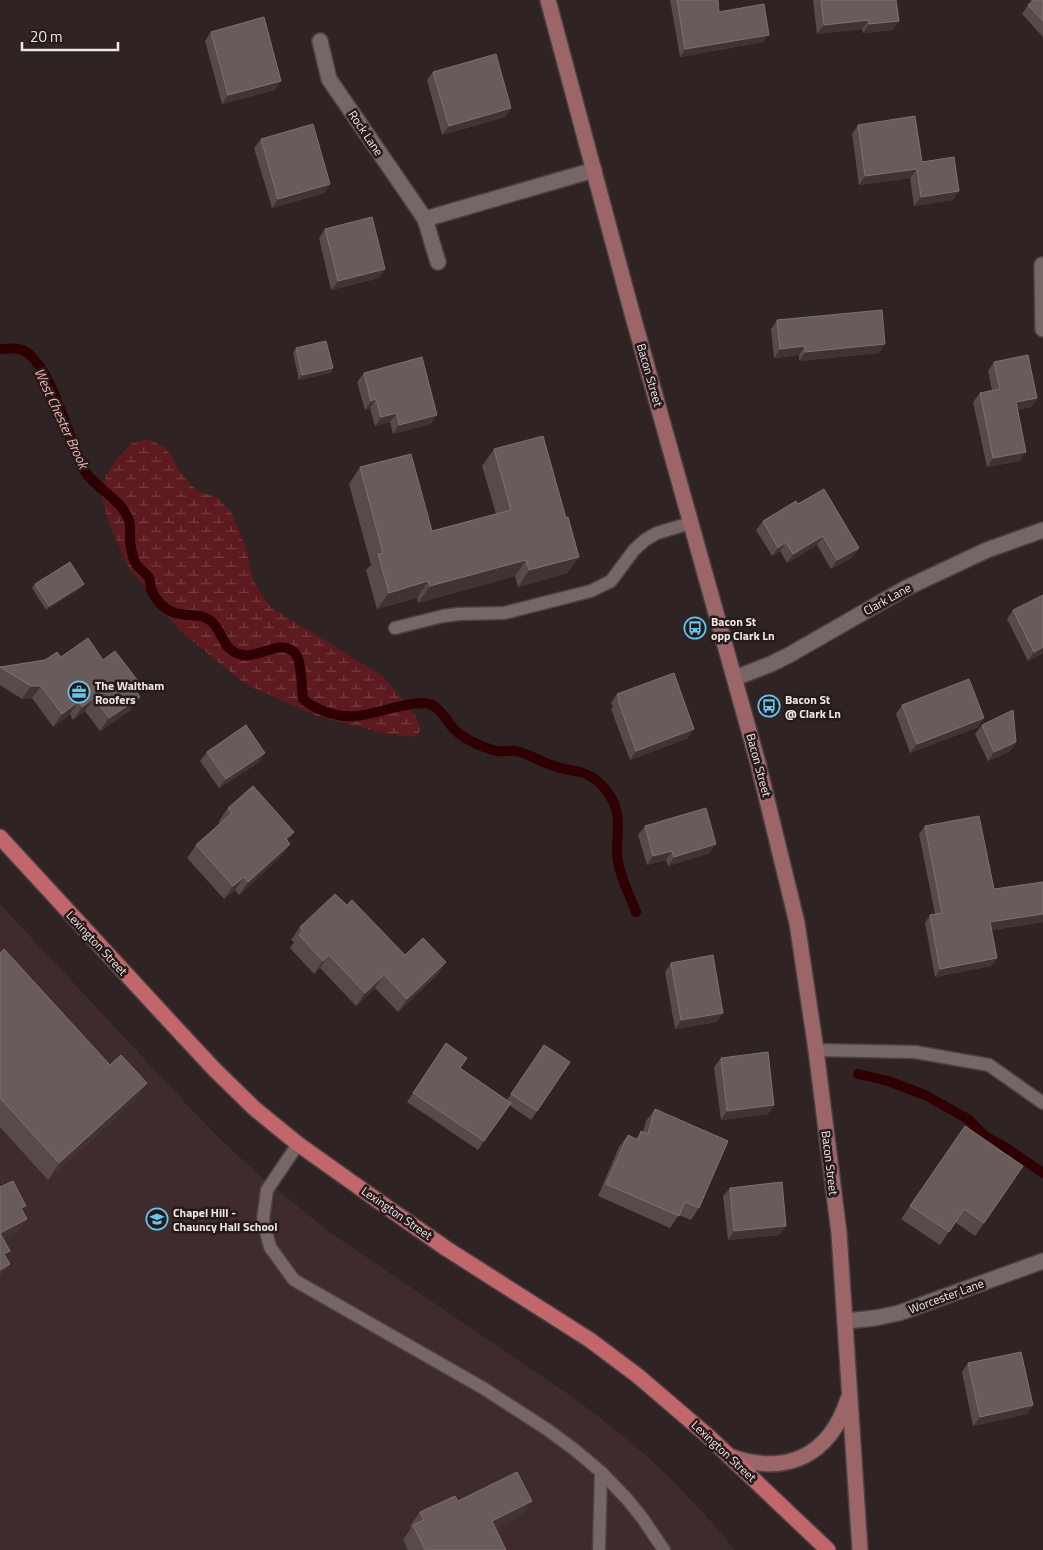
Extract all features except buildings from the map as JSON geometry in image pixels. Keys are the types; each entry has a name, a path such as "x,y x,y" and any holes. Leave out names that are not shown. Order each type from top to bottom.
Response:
{"main road":[{"name":"Bacon Street","path":"548,0 735,678 773,819 797,922 816,1050 839,1233 860,1550"},
{"name":"Lexington Street","path":"0,837 215,1070 255,1109 298,1144 447,1249 614,1357 663,1396 828,1550"},
{"path":"729,1456 767,1465 793,1460 806,1455 826,1440 834,1430 841,1418 850,1393"}],"street":[{"name":"Rock Lane","path":"320,41 329,79 425,219 438,262"},
{"path":"425,219 594,170"},
{"path":"1042,265 1043,329"},
{"name":"Clark Lane","path":"735,678 780,660 924,580 987,550 1043,530"},
{"name":"Worcester Lane","path":"846,1321 899,1313 1043,1261"}],"lane":[{"path":"395,628 443,616 511,612 591,591 611,581 634,550 645,540 657,533 691,523"},
{"path":"816,1050 914,1052 990,1065 1043,1103"},
{"path":"298,1144 267,1190 263,1220 270,1247 294,1280 520,1410 575,1450 628,1499 664,1550"},
{"path":"599,1550 601,1472"}],"shaded area":[{"name":"Chapel Hill - Chauncy Hall School","path":"0,904 218,1137 259,1175 328,1231 598,1416 648,1457 672,1480 735,1550 0,1550"}],"green space":[{"path":"148,439 166,448 181,473 197,491 217,497 231,512 246,547 253,580 270,607 381,675 417,718 420,731 415,737 387,734 317,716 245,684 178,629 129,568 109,524 102,496 106,476 118,458 132,443"}],"waterway":[{"name":"West Chester Brook","path":"0,349 14,348 22,350 33,358 42,370 51,387 86,473 121,506 130,522 130,539 135,562 149,578 153,593 164,607 175,613 207,618 215,625 231,650 236,653 249,655 282,647 294,652 299,661 303,699 319,709 333,714 359,716 409,704 429,704 438,709 459,733 479,745 497,751 521,752 555,766 587,774 599,782 609,793 615,806 618,819 617,850 619,868 636,912"},
{"name":"West Chester Brook","path":"858,1074 888,1081 925,1095 968,1119 986,1137 1008,1149 1043,1173"}],"place":[{"name":"Bacon St opp Clark Ln","path":"695,628"},
{"name":"The Waltham Roofers","path":"79,692"},
{"name":"Bacon St @ Clark Ln","path":"769,706"},
{"name":"Chapel Hill - Chauncy Hall School","path":"157,1219"}]}
